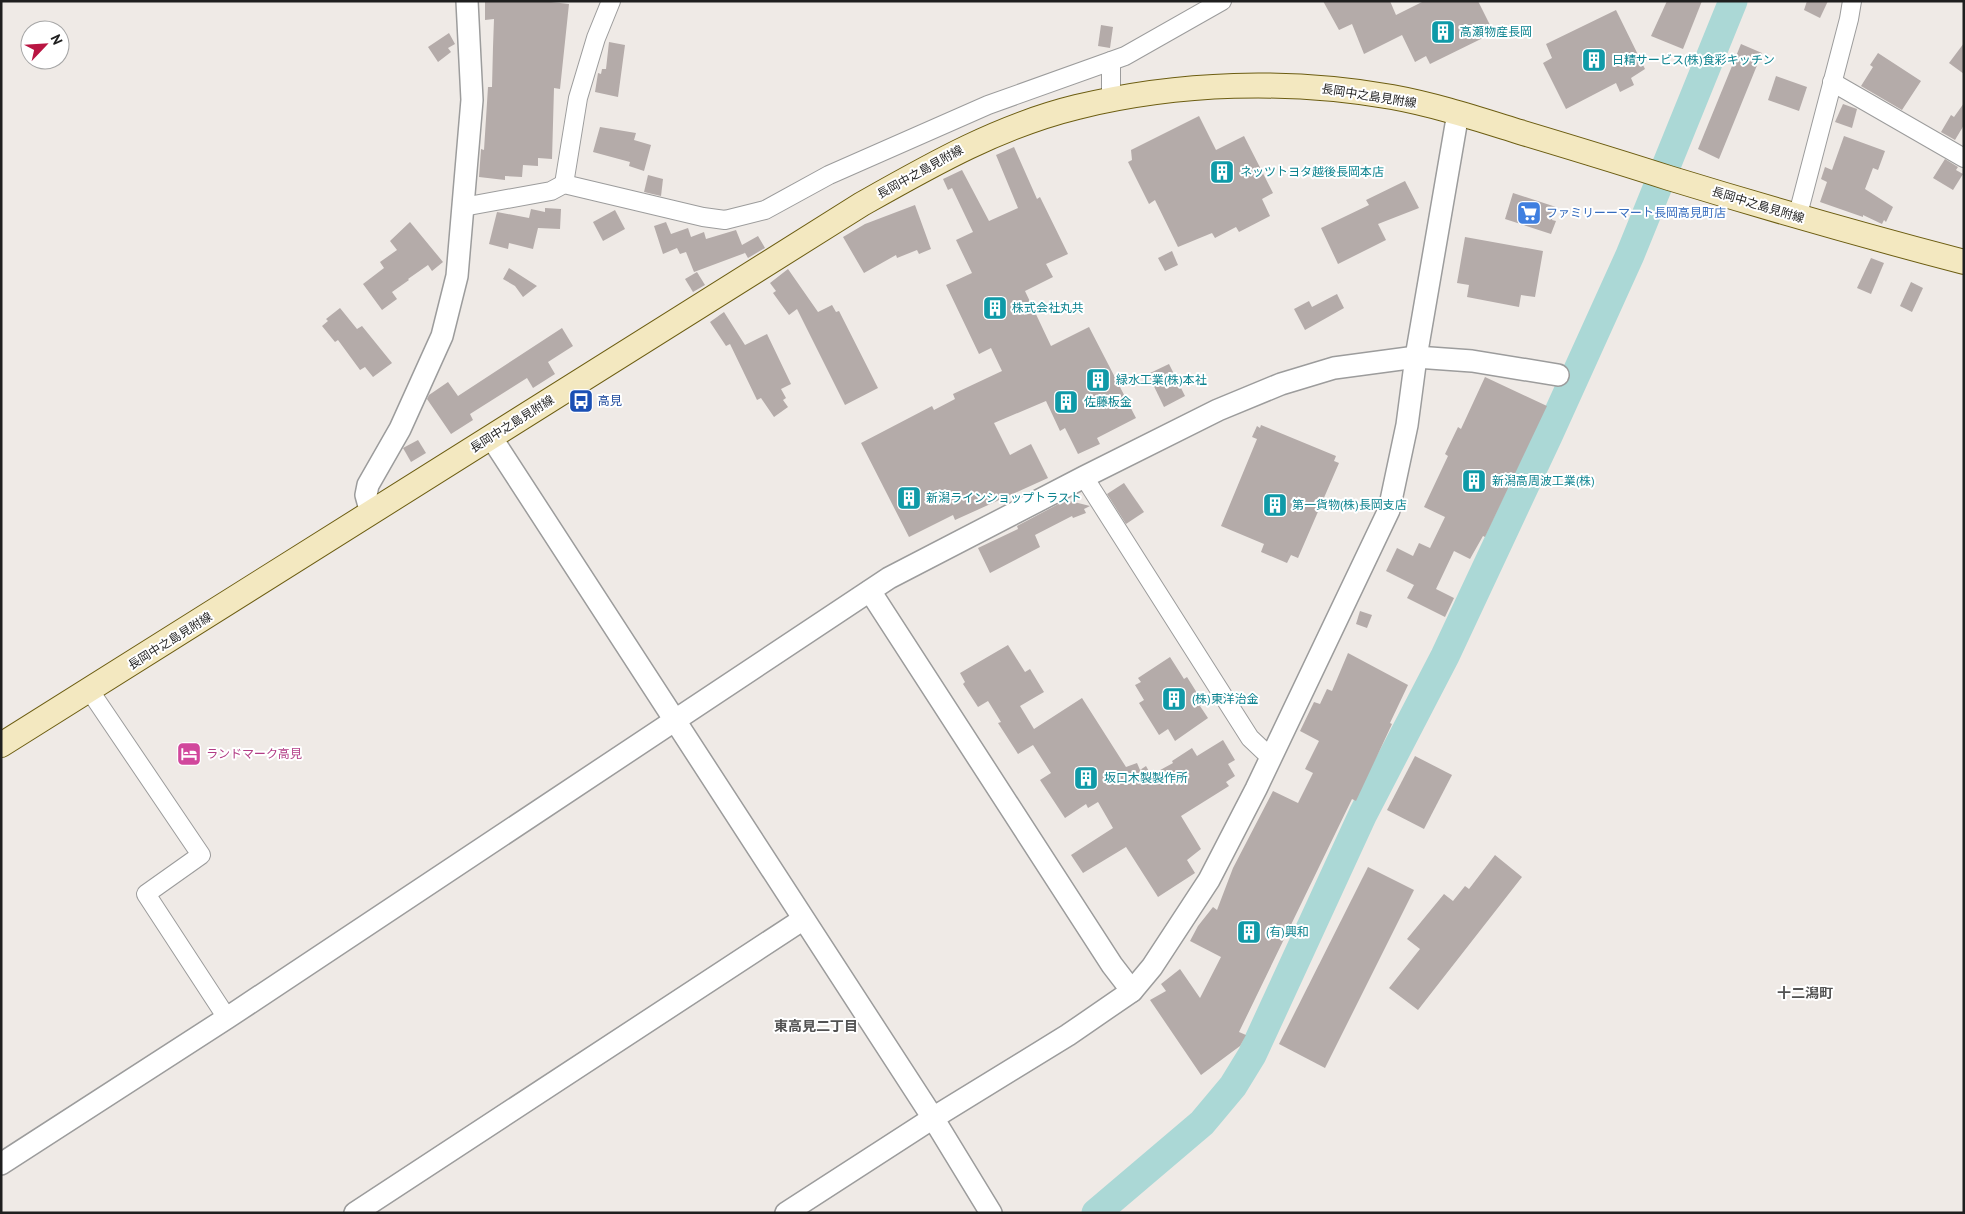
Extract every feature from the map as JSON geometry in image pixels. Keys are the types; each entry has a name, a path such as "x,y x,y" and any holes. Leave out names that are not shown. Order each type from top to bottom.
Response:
{"main road":[{"name":"長岡中之島見附線","path":"1,746 862,204 977,141 1017,125 1075,107 1111,100 1241,84 1332,88 1394,98 1458,113 1797,218 1964,262"}],"street":[{"path":"371,513 366,495 368,485 400,429 442,336 457,276 472,100 467,1"},
{"path":"564,184 578,98 596,38 611,1"},
{"path":"463,207 551,191 564,184 703,217 725,220 743,216 765,210 829,175 988,105 1126,56 1222,1"},
{"path":"1797,218 1849,19 1852,1"},
{"path":"1111,61 1111,100"},
{"path":"1832,82 1964,158"},
{"path":"786,1213 932,1118 1068,1035 1132,991 1152,967 1209,880 1256,789 1356,583 1389,510 1407,426 1416,357 1458,113"},
{"path":"1,1164 227,1018 889,578 1084,477 1218,410 1281,384 1334,368 1416,357 1472,361 1558,375"},
{"path":"491,438 932,1118 991,1213"},
{"path":"1084,477 1250,738 1270,757"},
{"path":"870,591 1112,965 1132,991"},
{"path":"90,691 201,855 146,894 227,1018"},
{"path":"355,1213 802,920"}],"building":[{"path":"485,1 542,1 569,4 560,89 554,88 552,159 538,158 538,166 523,165 522,177 505,176 505,180 479,177 481,149 484,150 488,87 492,87 494,19 485,20"},
{"name":"高瀬物産長岡","path":"1323,1 1390,1 1396,15 1424,1 1478,1 1490,25 1483,27 1487,36 1430,64 1426,56 1415,62 1402,35 1364,54 1352,24 1339,30"},
{"path":"1667,1 1702,1 1683,49 1651,36"},
{"path":"1807,1 1828,1 1820,18 1804,10"},
{"name":"日精サービス(株)食彩キッチン","path":"1616,10 1645,69 1631,78 1634,85 1620,92 1616,83 1566,109 1543,63 1552,58 1546,44"},
{"path":"1101,25 1113,27 1110,48 1098,46"},
{"path":"449,33 455,44 448,48 451,52 438,62 428,47"},
{"path":"609,42 625,45 618,97 595,92 598,73 601,74 602,69 606,69"},
{"path":"1964,43 1964,74 1949,63"},
{"path":"1741,44 1762,53 1719,159 1698,149"},
{"path":"1878,53 1921,81 1902,110 1861,86 1873,67 1870,65"},
{"path":"1776,76 1807,87 1799,111 1768,100"},
{"path":"1964,103 1964,125 1955,140 1941,132 1951,115 1954,117"},
{"path":"1843,104 1857,109 1852,128 1835,122"},
{"name":"ネッツトヨタ越後長岡本店","path":"1199,116 1216,150 1244,136 1273,193 1262,199 1270,216 1239,232 1236,227 1215,238 1212,233 1178,247 1155,200 1149,204 1128,162 1132,160 1131,150"},
{"path":"600,127 636,133 634,140 651,145 644,171 629,166 630,162 593,152"},
{"path":"1844,136 1885,151 1878,170 1873,168 1865,189 1893,207 1886,222 1884,220 1882,224 1863,215 1863,217 1820,202 1827,182 1821,179 1825,167 1832,170"},
{"path":"1014,147 1037,199 1040,197 1068,254 1046,264 1053,277 1025,291 1051,346 1089,327 1136,418 1097,438 1100,444 1078,454 1065,428 1060,431 1046,401 994,423 1010,455 1031,444 1048,478 955,520 953,515 909,537 861,443 932,406 934,410 955,399 953,394 1002,371 991,348 979,354 946,285 972,273 956,240 973,232 952,188 948,190 943,179 962,170 989,221 1018,208 996,155"},
{"path":"1945,159 1958,167 1956,170 1963,174 1953,190 1933,178"},
{"path":"648,175 663,179 661,196 644,192"},
{"path":"1405,181 1419,208 1378,224 1386,240 1338,264 1321,228 1369,205 1366,200"},
{"name":"ファミリーーマート長岡高見町店","path":"1513,193 1556,207 1552,220 1556,221 1551,234 1505,219"},
{"path":"915,205 931,249 919,254 917,250 897,258 896,255 864,273 843,237 865,224"},
{"path":"545,208 561,209 560,229 538,228 533,249 509,243 508,249 489,244 497,212 529,218 531,209 545,212"},
{"path":"615,210 625,229 603,241 593,222"},
{"path":"410,222 443,262 432,271 428,265 408,279 392,292 397,299 382,310 363,284 384,268 380,262 397,250 390,241"},
{"path":"666,222 671,234 688,228 691,237 704,232 706,239 736,230 742,245 758,236 765,248 748,258 744,251 745,253 694,272 686,252 680,254 677,248 663,254 654,226"},
{"path":"1465,237 1543,251 1535,297 1521,295 1519,307 1467,297 1469,285 1457,283"},
{"path":"1172,251 1178,265 1165,271 1158,258"},
{"path":"1871,258 1884,263 1871,294 1857,288"},
{"path":"509,268 537,286 523,297 515,286 503,279"},
{"path":"788,269 818,312 832,305 836,312 839,311 878,388 845,405 797,309 789,315 773,293 776,291 770,283"},
{"path":"697,272 705,285 693,292 685,279"},
{"path":"1911,282 1923,288 1912,312 1900,306"},
{"path":"1337,294 1344,308 1305,330 1294,309 1309,301 1312,307"},
{"path":"340,308 357,329 362,326 392,363 373,377 365,367 360,370 338,340 335,342 322,326 328,321 326,319"},
{"path":"724,312 745,345 767,334 791,384 781,389 786,398 783,400 788,407 774,417 761,398 757,400 730,344 726,346 710,322"},
{"path":"562,328 573,346 548,362 555,374 533,388 527,378 470,414 473,420 451,434 427,399 429,395 448,382 458,396"},
{"path":"1169,364 1185,396 1164,407 1148,374"},
{"name":"新潟高周波工業(株)","path":"1485,377 1547,406 1485,537 1483,536 1470,559 1454,551 1436,589 1454,598 1445,617 1407,598 1414,585 1386,571 1397,548 1413,556 1419,543 1430,548 1445,517 1424,507 1448,456 1445,454 1458,427 1461,429"},
{"name":"第一貨物(株)長岡支店","path":"1261,425 1336,456 1334,461 1339,463 1298,558 1291,555 1287,563 1261,552 1264,544 1221,526 1257,439 1252,437 1257,426 1260,428"},
{"path":"418,440 426,453 411,462 403,448"},
{"path":"1124,483 1144,512 1126,524 1107,494"},
{"path":"1066,500 1090,506 1084,509 1086,513 1073,518 1072,516 1035,535 1040,547 990,573 978,548 1018,529 1017,526"},
{"path":"1360,611 1372,615 1367,628 1356,624"},
{"path":"1008,645 1025,672 1030,669 1044,692 1020,706 1034,729 1082,698 1126,767 1137,763 1140,770 1146,766 1151,775 1173,763 1172,761 1192,748 1197,756 1223,740 1235,760 1228,764 1235,776 1226,782 1229,786 1181,816 1201,849 1187,860 1195,873 1158,897 1126,847 1083,873 1071,855 1113,828 1098,802 1088,808 1086,804 1065,818 1040,780 1051,773 1033,745 1018,754 998,723 1001,722 988,701 978,707 963,684 965,682 960,673"},
{"path":"1348,653 1408,685 1356,801 1352,799 1239,1032 1246,1035 1240,1046 1201,1075 1150,1000 1166,991 1161,984 1180,969 1200,998 1221,957 1190,941 1198,926 1213,907 1217,910 1233,868 1273,791 1298,803 1313,773 1305,769 1319,741 1300,731 1314,702 1320,704 1327,689 1332,691"},
{"name":"(株)東洋治金","path":"1170,657 1184,679 1187,677 1204,704 1200,706 1208,718 1175,741 1168,729 1159,735 1139,703 1144,700 1135,685 1141,682 1138,678"},
{"path":"1415,756 1452,775 1424,829 1387,810"},
{"path":"1495,855 1522,877 1418,1010 1389,988 1420,949 1407,939 1444,894 1453,901 1465,886 1469,889"},
{"path":"1368,867 1414,890 1325,1068 1279,1044"}],"waterway":[{"path":"1096,1213 1202,1123 1233,1086 1252,1055 1363,814 1445,656 1548,436 1630,255 1733,1"}],"place":[{"name":"高瀬物産長岡","path":"1443,32"},
{"name":"日精サービス(株)食彩キッチン","path":"1594,60"},
{"name":"ネッツトヨタ越後長岡本店","path":"1222,172"},
{"name":"ファミリーーマート長岡高見町店","path":"1529,213"},
{"name":"株式会社丸共","path":"995,308"},
{"name":"緑水工業(株)本社","path":"1098,380"},
{"name":"高見","path":"581,401"},
{"name":"佐藤板金","path":"1066,402"},
{"name":"新潟高周波工業(株)","path":"1474,481"},
{"name":"新潟ラインショップトラスト","path":"909,498"},
{"name":"第一貨物(株)長岡支店","path":"1275,505"},
{"name":"(株)東洋治金","path":"1174,699"},
{"name":"ランドマーク高見","path":"189,754"},
{"name":"坂口木製製作所","path":"1086,778"},
{"name":"(有)興和","path":"1249,932"}],"district":[{"name":"十二潟町","path":"1805,993"},
{"name":"東高見二丁目","path":"816,1026"}]}
